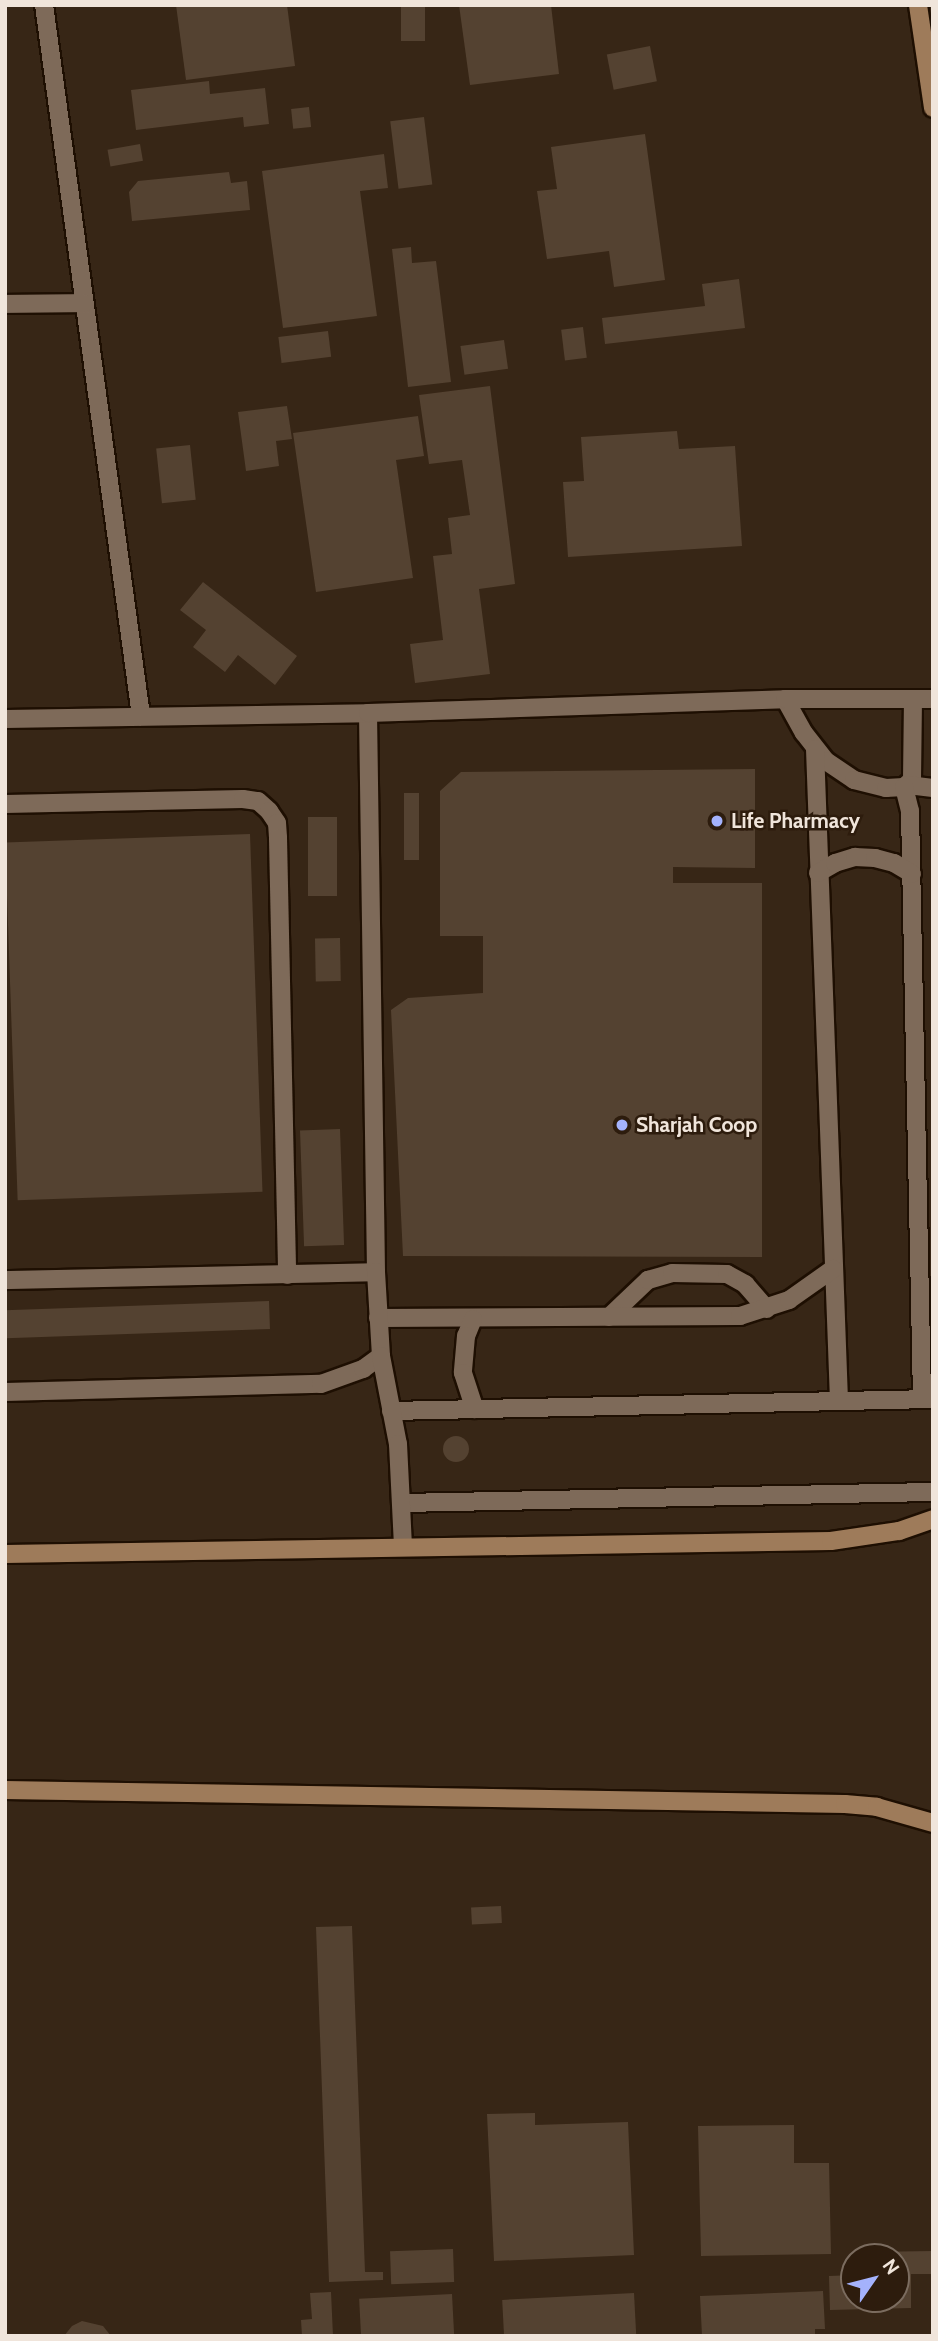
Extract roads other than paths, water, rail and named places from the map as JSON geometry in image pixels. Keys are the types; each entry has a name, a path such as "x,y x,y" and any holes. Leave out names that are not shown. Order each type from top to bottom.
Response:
{"main road":[{"path":"918,5 933,108"},
{"path":"5,1554 831,1541 900,1531 933,1519"},
{"path":"5,1790 845,1804 877,1807 933,1823"}],"street":[{"path":"44,5 141,716"},
{"path":"5,304 84,303"},
{"path":"5,719 368,713 785,699 933,699"},
{"path":"785,699 826,761 854,780 886,788 933,788"},
{"path":"391,1411 927,1399 910,811 906,786 913,776 913,699"},
{"path":"368,713 376,1272 381,1356 398,1444 403,1546"},
{"path":"815,748 838,1401"},
{"path":"5,804 243,799 258,801 270,811 277,823 278,838 287,1275"},
{"path":"818,873 835,863 855,857 894,863 912,874"},
{"path":"378,1318 740,1316 789,1300 833,1269"},
{"path":"5,1280 376,1272"},
{"path":"609,1317 648,1280 672,1273 727,1275 745,1284 767,1309"},
{"path":"473,1319 466,1336 463,1373 475,1409"},
{"path":"5,1392 321,1384 353,1374 381,1356"},
{"path":"402,1503 933,1492"}],"place":[{"name":"Life Pharmacy","path":"717,821"},
{"name":"Sharjah Coop","path":"622,1125"}]}
